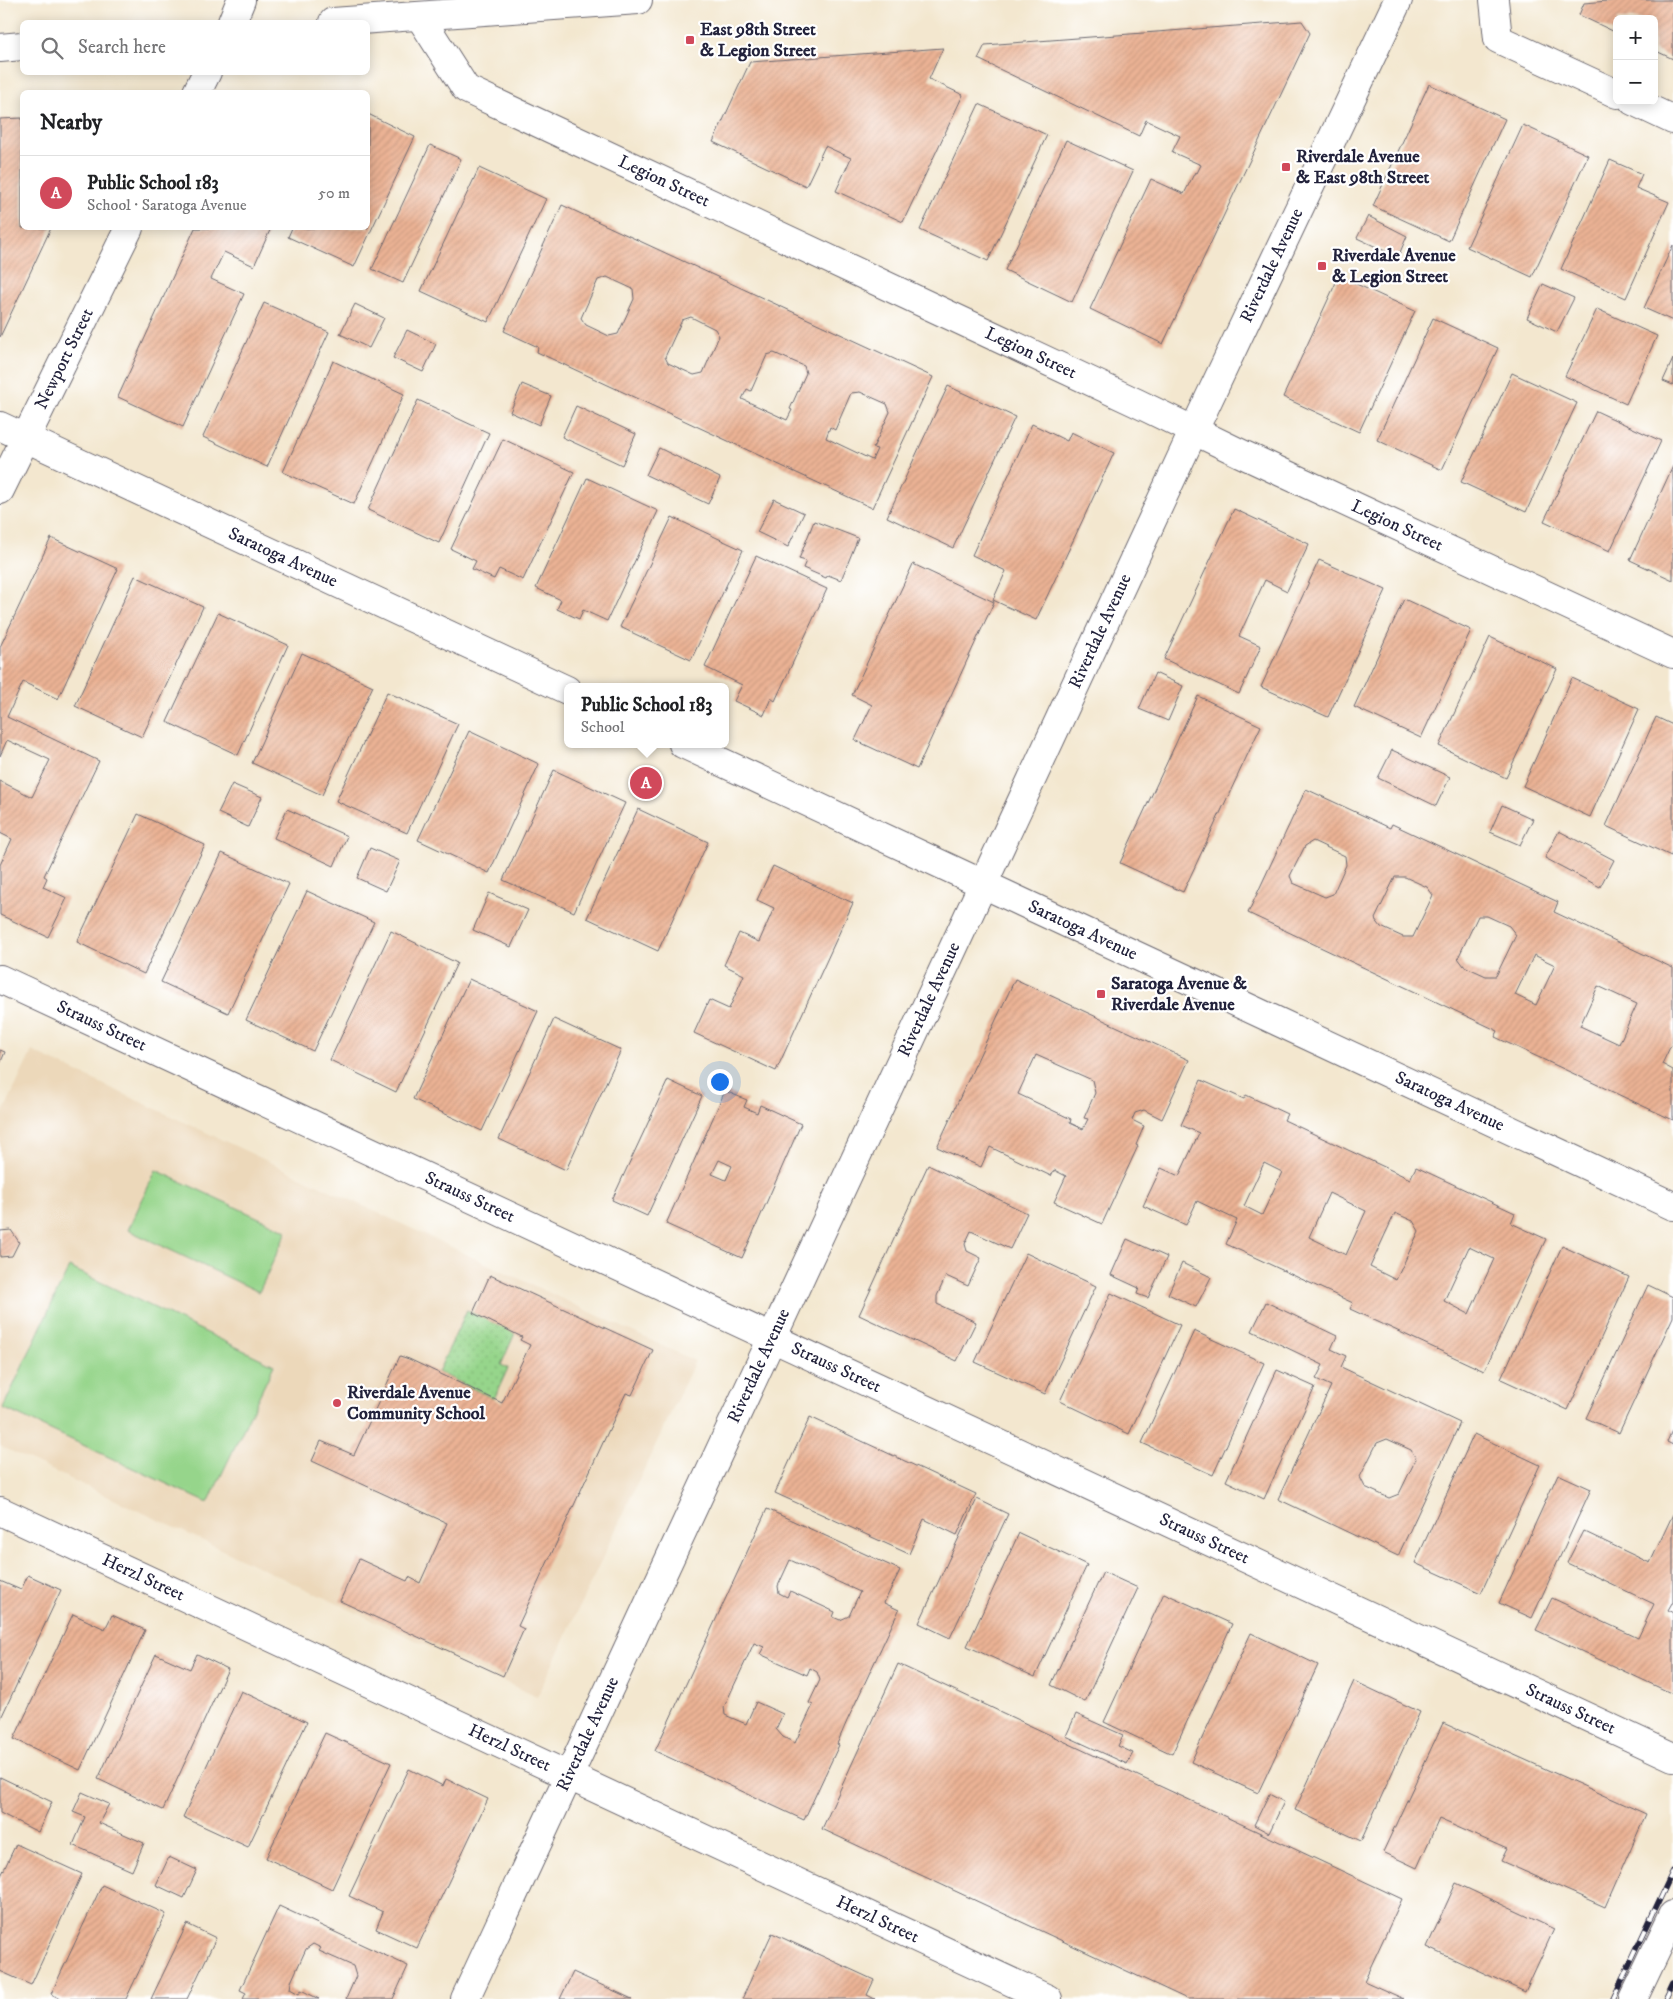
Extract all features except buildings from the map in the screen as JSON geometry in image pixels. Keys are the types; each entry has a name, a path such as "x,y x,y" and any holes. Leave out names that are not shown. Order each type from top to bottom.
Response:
{"street":[{"path":"233,20 241,0"},
{"path":"368,20 638,0"},
{"name":"Riverdale Avenue","path":"465,1999 1194,430 1398,0"},
{"path":"1494,0 1498,39 1613,92"},
{"name":"Legion Street","path":"420,17 466,89 1673,654"},
{"path":"0,48 20,46"},
{"path":"198,90 206,75"},
{"path":"1641,105 1673,120"},
{"name":"Newport Street","path":"0,490 24,438 129,230"},
{"name":"Saratoga Avenue","path":"0,426 564,689"},
{"name":"Saratoga Avenue","path":"692,748 1673,1206"},
{"name":"Strauss Street","path":"0,979 1673,1757"},
{"name":"Herzl Street","path":"0,1511 1048,1999"},
{"path":"1633,1999 1673,1915"}],"shaded area":[{"name":"Riverdale Avenue Community School","path":"32,1051 695,1361 537,1697 0,1446 0,1119"}],"green space":[{"path":"156,1170 287,1231 259,1292 128,1230"},
{"path":"69,1267 274,1365 208,1503 3,1408"},
{"path":"467,1310 515,1333 501,1365 508,1368 494,1399 438,1372"}],"railway":[{"path":"1613,1999 1673,1871"},
{"path":"1665,1999 1673,1982"}],"place":[{"name":"East 98th Street & Legion Street","path":"690,40"},
{"name":"Riverdale Avenue & East 98th Street","path":"1286,167"},
{"name":"Riverdale Avenue & Legion Street","path":"1322,266"},
{"name":"Public School 183","path":"646,783"},
{"name":"Saratoga Avenue & Riverdale Avenue","path":"1101,994"},
{"name":"Riverdale Avenue Community School","path":"337,1403"}]}
